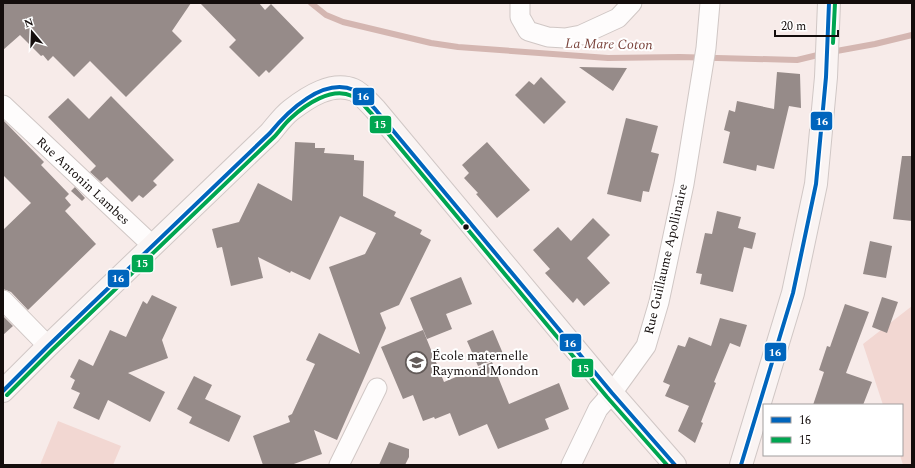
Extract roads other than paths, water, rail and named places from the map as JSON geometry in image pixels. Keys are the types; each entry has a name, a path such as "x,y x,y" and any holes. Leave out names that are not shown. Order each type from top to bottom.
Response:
{"street":[{"path":"520,3 520,17 528,30 548,37 565,38 581,35 618,18 632,3"},
{"name":"Rue Guillaume Apollinaire","path":"571,465 598,409 612,393 646,346 659,302 684,184 706,48 710,3"},
{"path":"741,465 793,293 816,184 826,77 829,3"},
{"path":"3,391 270,133 290,111 310,97 331,88 342,87 355,90 391,127 612,393 675,465"},
{"name":"Rue Antonin Lambes","path":"6,115 153,246"},
{"path":"3,300 48,346"},
{"path":"339,465 377,388"}],"waterway":[{"name":"La Mare Coton","path":"311,3 326,15 343,22 431,43 458,47 608,58 680,57 797,60 822,54"},
{"name":"La Mare Coton","path":"831,52 875,44 912,35"}],"place":[{"name":"École maternelle Raymond Mondon","path":"416,363"}]}
